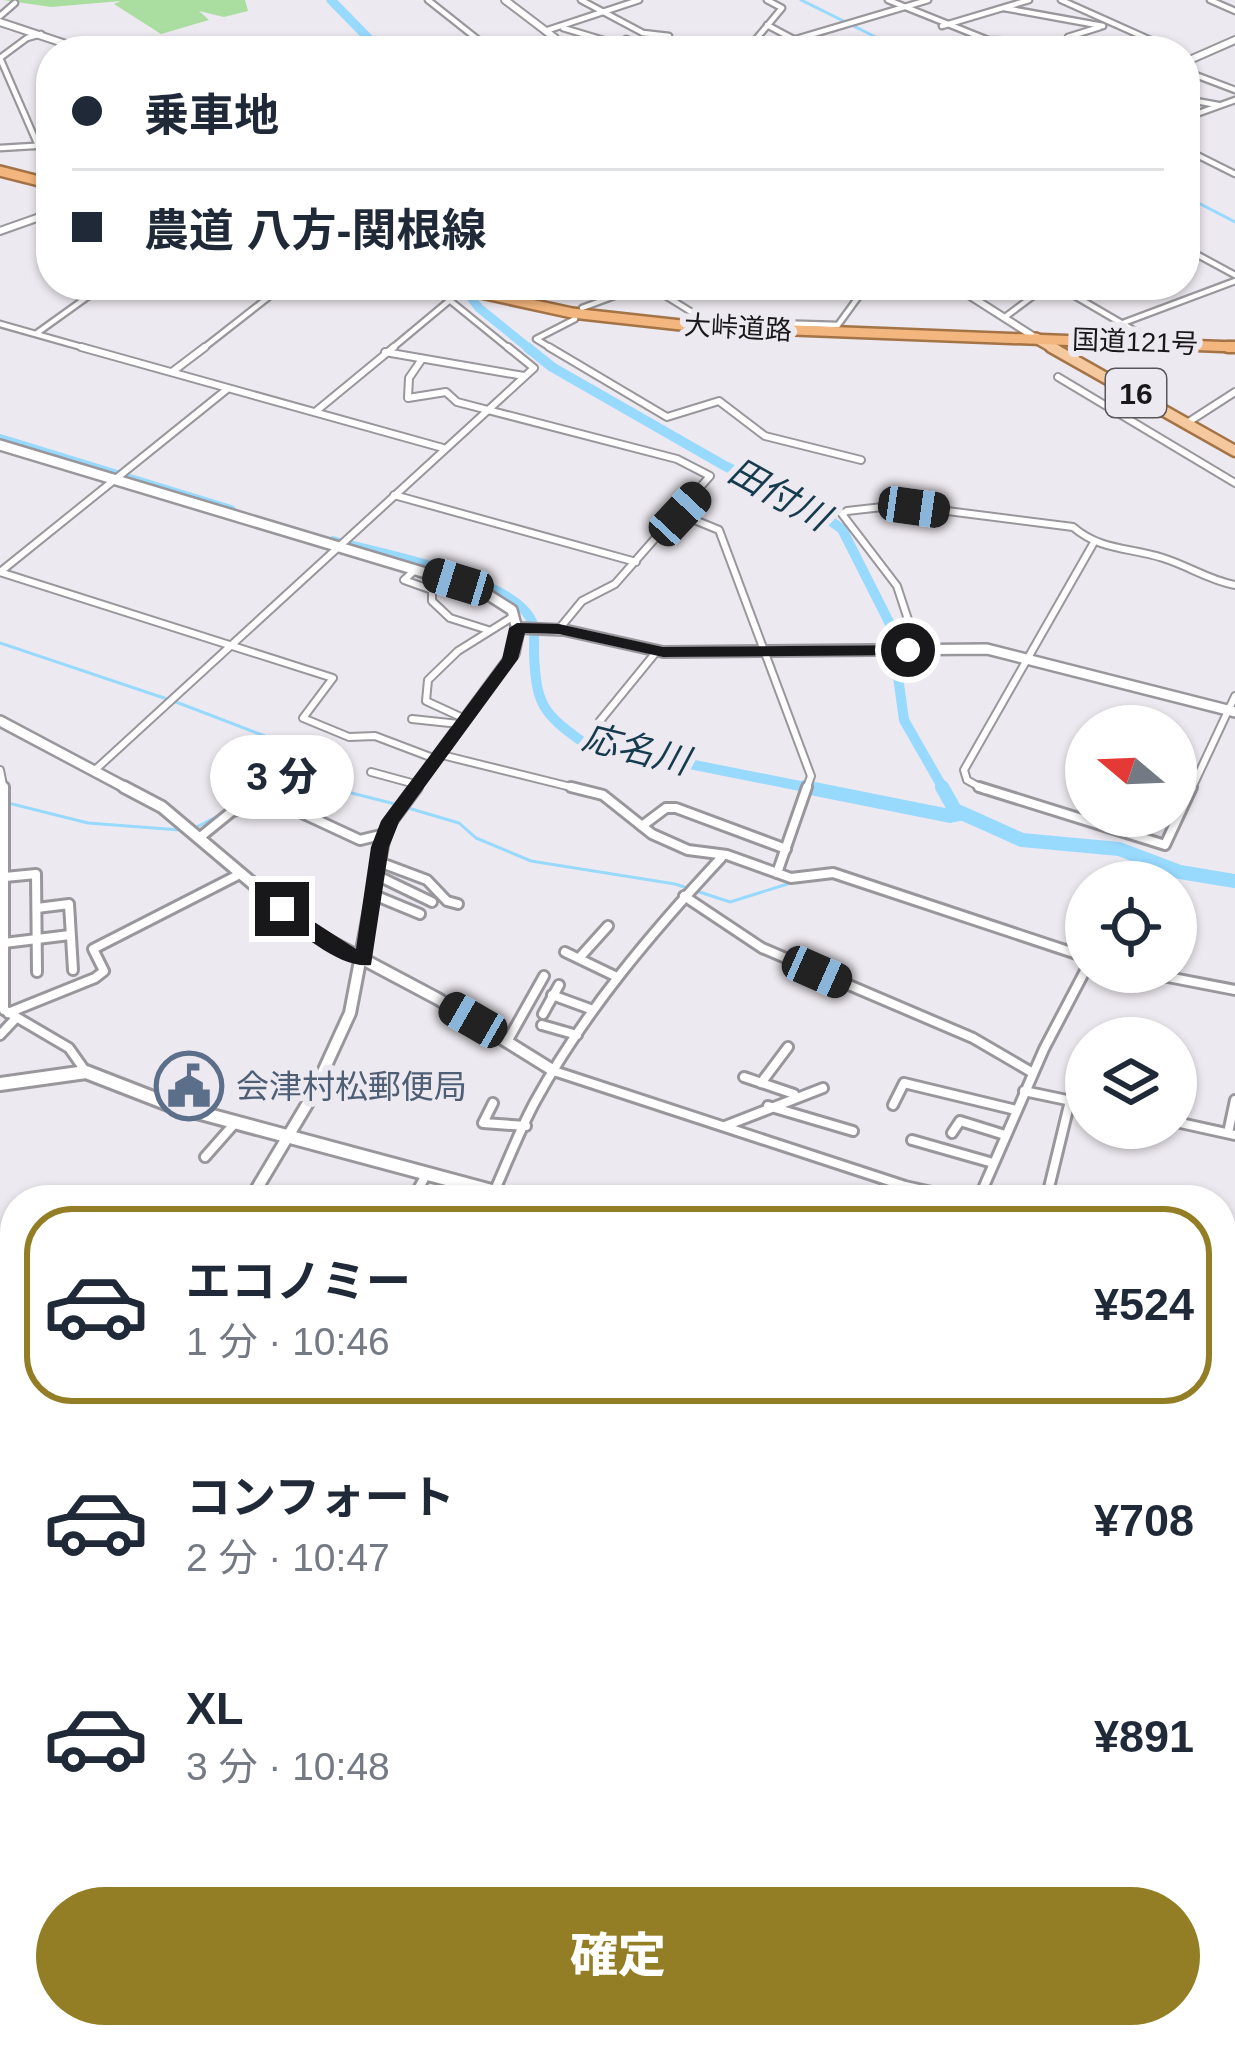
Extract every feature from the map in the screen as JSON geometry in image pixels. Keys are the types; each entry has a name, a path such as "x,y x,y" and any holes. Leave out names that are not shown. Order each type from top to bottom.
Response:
{"highway":[{"path":"0,171 36,180"},
{"name":"大峠道路","path":"511,300 595,316 690,326 1036,338"},
{"name":"国道121号","path":"1036,338 1235,347"}],"main road":[{"name":"16","path":"1036,338 1235,451"},
{"path":"0,1084 86,1072 158,1100 468,1185"}],"street":[{"path":"428,0 473,36"},
{"path":"505,0 549,36"},
{"path":"580,0 643,33 669,36"},
{"path":"545,32 639,0"},
{"path":"758,36 782,8 767,0"},
{"path":"888,0 941,26 977,36"},
{"path":"808,36 928,0"},
{"path":"941,26 1029,0"},
{"path":"1061,0 1143,36"},
{"path":"1210,0 1235,11"},
{"path":"15,3 0,19 47,36"},
{"path":"1004,8 1103,26"},
{"path":"1076,36 1113,22"},
{"path":"767,25 788,36"},
{"path":"559,27 586,36"},
{"path":"36,140 0,58 27,38 42,34"},
{"path":"1200,55 1235,40"},
{"path":"1200,77 1235,90"},
{"path":"1200,113 1235,100"},
{"path":"1200,102 1220,106"},
{"path":"0,148 36,142"},
{"path":"1200,156 1235,174"},
{"path":"0,231 36,218"},
{"path":"1200,257 1235,278"},
{"path":"1200,292 1235,278"},
{"path":"35,334 83,300"},
{"path":"171,373 265,300"},
{"path":"95,770 533,364 450,300 314,413"},
{"path":"582,308 604,300"},
{"path":"671,300 706,321 838,325 859,300"},
{"path":"977,300 1036,338"},
{"path":"1005,317 1030,300"},
{"path":"1080,300 1123,323 1143,341"},
{"path":"1123,323 1180,300"},
{"path":"575,319 536,338 558,356 667,417 719,401 765,436 861,460"},
{"path":"0,324 445,449"},
{"path":"384,352 524,376"},
{"path":"422,359 409,378 408,398 446,392 453,400 699,468 711,478 615,584 582,601 559,629"},
{"path":"1086,367 1058,377 1235,483"},
{"path":"228,389 0,572 333,678 304,711 306,720 349,737 375,736 435,756 603,795 642,826 680,847 790,878 833,873 1065,950"},
{"path":"1187,423 1235,392"},
{"path":"0,446 119,477 486,592 505,603 527,628 559,629 657,651 987,649 1232,711"},
{"path":"393,495 636,562"},
{"path":"913,650 897,586 842,514 900,505 1073,527 1093,544 1165,558 1204,579 1235,585"},
{"path":"680,514 719,530 811,776 777,873"},
{"path":"1093,544 964,770 967,779 988,792 1165,845 1232,711 1235,696"},
{"path":"416,570 404,580 432,590 432,601 447,616 490,630"},
{"path":"461,721 426,701 427,684 458,651 514,616"},
{"path":"259,1185 334,1051 364,961 385,834 415,784 514,653 527,628"},
{"path":"614,734 599,722 657,651"},
{"path":"412,719 461,721"},
{"path":"0,722 162,807 308,930 554,1070 901,1185"},
{"path":"0,770 4,776 7,1012 0,1035"},
{"path":"371,772 415,784"},
{"path":"199,838 231,812 269,799"},
{"path":"642,826 673,808 786,849"},
{"path":"304,814 336,825 359,840 385,834"},
{"path":"497,1185 554,1070 616,976 640,943 721,857"},
{"path":"378,862 427,880 446,901 458,904"},
{"path":"4,877 36,874 38,972"},
{"path":"71,951 92,950 238,875"},
{"path":"376,875 432,902"},
{"path":"374,895 420,914"},
{"path":"684,896 762,948 973,1039 1033,1073"},
{"path":"37,908 70,904 73,970"},
{"path":"581,956 608,926"},
{"path":"4,943 70,934"},
{"path":"7,1012 95,978 104,971 92,950"},
{"path":"565,952 616,976"},
{"path":"508,1040 544,976"},
{"path":"1197,983 1235,990"},
{"path":"559,985 543,1020 577,1035"},
{"path":"984,1185 1024,1091 1074,993"},
{"path":"552,995 593,1010"},
{"path":"7,1012 70,1048 86,1072"},
{"path":"761,1083 788,1047"},
{"path":"743,1077 795,1095"},
{"path":"893,1105 904,1083 1016,1110"},
{"path":"724,1126 766,1106 823,1088"},
{"path":"1024,1091 1065,1100"},
{"path":"1197,1126 1232,1134 1235,1100"},
{"path":"493,1103 483,1123 526,1126"},
{"path":"766,1106 853,1131"},
{"path":"952,1132 960,1120 1006,1135"},
{"path":"206,1157 236,1121"},
{"path":"1050,1185 1065,1122"},
{"path":"912,1140 993,1163"},
{"path":"420,1185 426,1175"},
{"path":"451,1185 453,1181"}],"green space":[{"path":"3,0 245,0 248,11 224,17 199,11 209,20 161,34 114,4 121,1 51,7"}],"waterway":[{"name":"田付川","path":"331,0 366,36"},
{"path":"801,0 874,36"},
{"path":"1200,204 1235,222"},
{"name":"田付川","path":"473,300 531,350"},
{"name":"田付川","path":"527,347 552,367 725,466 809,506 842,529 891,626 904,720 944,790"},
{"name":"応名川","path":"0,439 231,510"},
{"name":"応名川","path":"333,541 476,581 523,609 533,625 537,684 544,706 584,743 820,790"},
{"path":"0,643 167,699"},
{"path":"176,702 296,748"},
{"path":"272,796 298,778 297,748 302,773 312,783 399,805"},
{"name":"応名川","path":"805,787 820,790"},
{"name":"田付川","path":"942,787 955,810 1022,840 1119,849 1180,872 1235,881"},
{"name":"応名川","path":"820,790 950,816 960,814"},
{"path":"0,801 88,823 180,830"},
{"path":"408,808 459,823 476,838 531,861 675,884 730,902 797,881"},
{"path":"195,828 229,810"},
{"path":"938,912 1065,955"},
{"path":"1197,987 1235,994"}],"place":[{"name":"会津村松郵便局","path":"189,1086"}],"route":[{"path":"282,909 320,938 364,961 380,847 390,821 510,659 517,646 517,628 559,629 663,652 908,650"}]}
